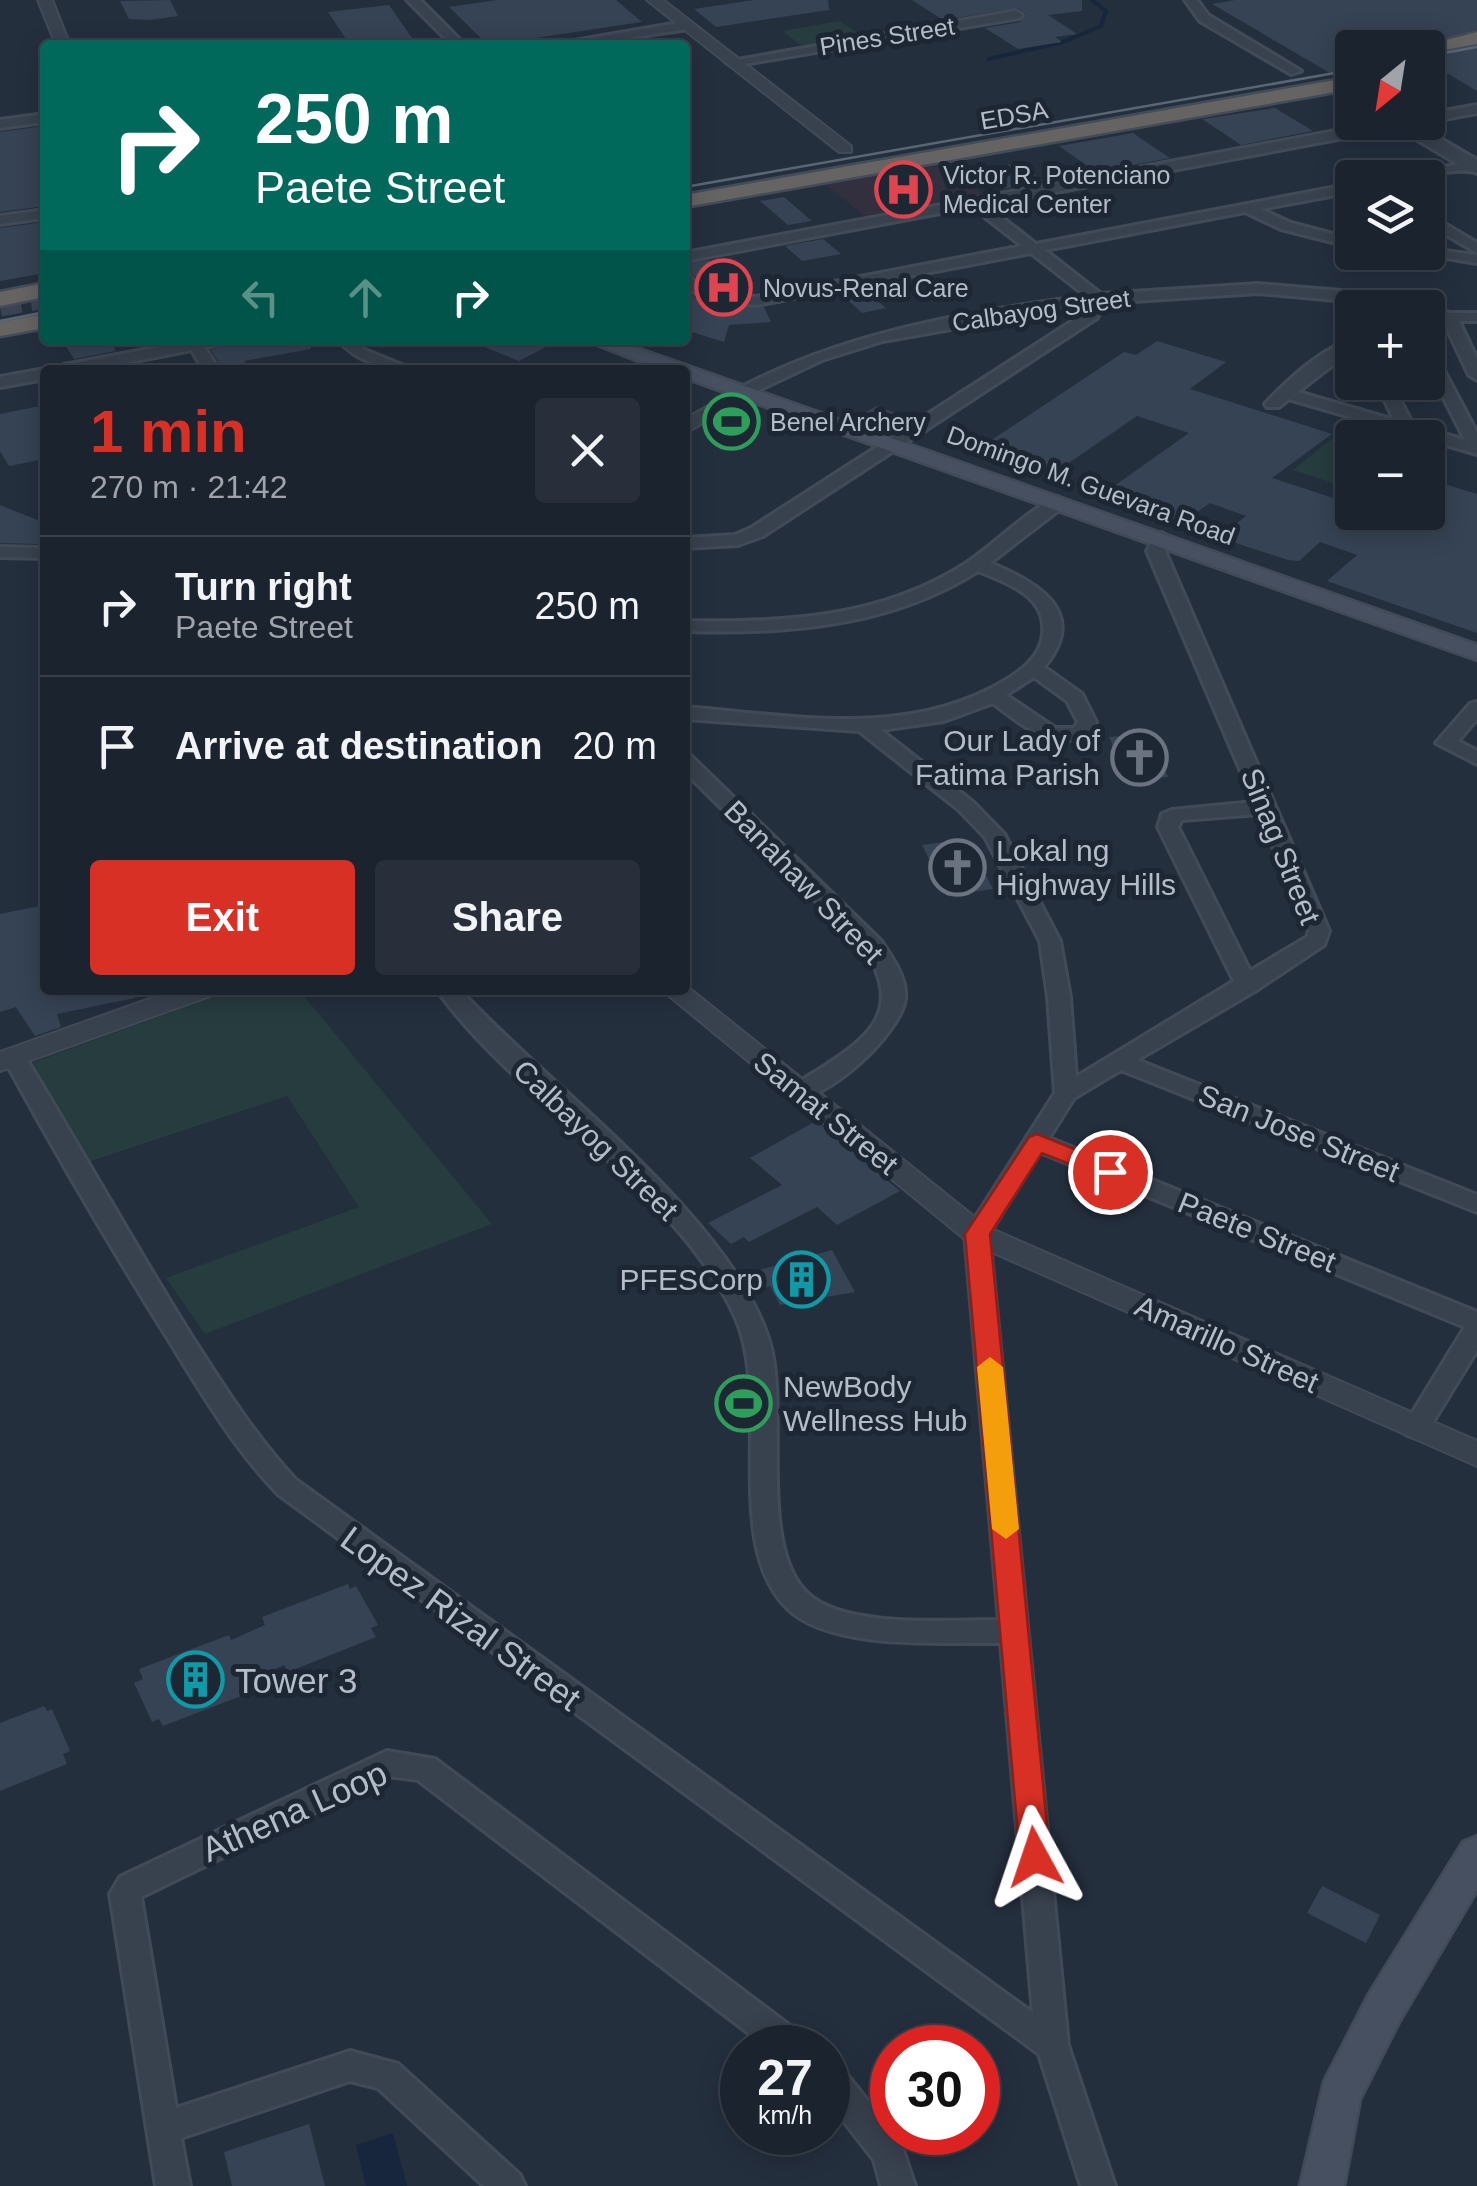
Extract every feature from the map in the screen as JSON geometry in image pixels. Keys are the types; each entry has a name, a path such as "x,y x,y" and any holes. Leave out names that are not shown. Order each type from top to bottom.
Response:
{"highway":[{"path":"1445,44 1477,38"},
{"path":"1256,78 1305,69"},
{"name":"EDSA","path":"690,201 1335,85"},
{"name":"EDSA","path":"970,128 1006,122"},
{"path":"808,156 854,148"},
{"path":"0,299 40,291"},
{"path":"0,330 40,322"}],"main road":[{"name":"Domingo M. Guevara Road","path":"609,345 666,365"},
{"name":"Domingo M. Guevara Road","path":"690,373 1477,653"},
{"path":"1322,2186 1339,2096 1384,2008 1477,1854"}],"street":[{"path":"46,0 60,40"},
{"path":"413,0 454,40"},
{"path":"654,0 732,62 854,148"},
{"name":"Pines Street","path":"732,62 1016,15 995,0"},
{"path":"1191,0 1204,18 1305,69"},
{"path":"590,40 684,26"},
{"path":"1445,115 1477,109"},
{"path":"0,124 40,119"},
{"path":"690,256 1335,136"},
{"path":"1431,140 1474,166"},
{"path":"1445,171 1474,166"},
{"path":"690,283 712,298 756,301 1335,191"},
{"path":"690,543 738,540 756,532 1085,320 1097,298 974,202"},
{"path":"1247,208 1286,226 1335,239"},
{"path":"0,220 40,215"},
{"path":"1445,229 1477,250"},
{"path":"1445,255 1477,259"},
{"name":"Calbayog Street","path":"690,424 808,360 868,340 1097,298 1279,291 1335,294"},
{"path":"1445,316 1477,317"},
{"path":"1448,317 1477,375"},
{"path":"90,365 196,345 207,365"},
{"path":"351,345 360,353 392,365"},
{"path":"1335,357 1279,398 1377,420"},
{"path":"0,382 40,377"},
{"path":"1445,386 1477,449"},
{"path":"1345,411 1358,400"},
{"path":"1445,440 1477,449"},
{"path":"690,626 770,625 876,611 912,599 978,564 1058,502"},
{"name":"Sinag Street","path":"1066,1092 1318,940 1318,931 1267,807 1156,551 1162,538"},
{"path":"0,552 40,553"},
{"path":"690,713 863,725 926,719 996,697 1034,668 1052,636 1046,602 1021,582 978,564"},
{"path":"996,697 1050,733 1064,736 1082,732 1087,722 1075,698 1034,668"},
{"path":"1477,708 1446,743 1477,758"},
{"path":"863,725 966,806 994,834 1050,941 1066,1043 1066,1092 978,1234 1052,2044 1098,2186"},
{"name":"Banahaw Street","path":"690,767 874,946 891,976 890,1012 884,1034 799,1092"},
{"path":"1247,986 1168,826 1169,818 1179,814 1267,807"},
{"path":"7,1060 187,995"},
{"name":"Calbayog Street","path":"452,995 486,1036 638,1172 678,1217 747,1314 760,1354 770,1534 781,1573 796,1601 844,1624 1016,1632"},
{"name":"Samat Street","path":"682,995 978,1234"},
{"name":"Lopez Rizal Street","path":"7,1060 217,1397 262,1462 287,1487 1052,2044"},
{"name":"San Jose Street","path":"1120,1061 1477,1204"},
{"name":"Paete Street","path":"1037,1142 1477,1326"},
{"name":"Amarillo Street","path":"978,1234 1477,1454"},
{"path":"1416,1428 1477,1326"},
{"name":"Athena Loop","path":"173,2186 125,1894 132,1886 387,1763 426,1768 764,2025"},
{"path":"164,2128 350,2066 366,2067 388,2075 508,2186"},
{"path":"850,2104 888,2152 898,2186"}],"shaded area":[{"name":"Victor R. Potenciano Medical Center","path":"944,164 983,194 865,216 826,185"}],"green space":[{"path":"839,21 861,35 802,46 782,31"},
{"path":"1334,437 1335,437 1335,484 1293,470"},
{"path":"218,995 303,995 492,1224 205,1334 166,1278 359,1207 287,1096 88,1162 32,1063"}],"water":[{"path":"393,2133 407,2186 366,2186 356,2145"}],"building":[{"path":"170,0 178,16 149,20 129,19 120,1"},
{"path":"497,0 616,0 642,22 521,40 483,40 449,7"},
{"path":"754,0 828,0 829,10 716,27 694,9"},
{"path":"912,0 1082,0 1082,11 1048,15 1077,34 1055,37 1062,42 1018,49 985,28 1021,22 1026,14 1018,8 943,20"},
{"path":"1235,0 1477,0 1477,29 1445,38 1445,30 1335,30 1335,76 1212,4"},
{"path":"389,5 414,40 347,40 328,12"},
{"path":"1477,48 1477,91 1445,72 1445,53"},
{"path":"1275,108 1313,131 1241,145 1202,119"},
{"path":"40,127 40,207 0,212 0,132"},
{"path":"1133,133 1170,158 1096,172 1059,146"},
{"path":"1018,163 1043,181 1003,189 982,170"},
{"path":"784,197 812,221 788,225 760,201"},
{"path":"40,223 40,274 0,281 0,228"},
{"path":"823,239 841,254 802,261 785,246"},
{"path":"709,260 735,276 733,292 717,290 690,274 690,263"},
{"path":"863,289 886,308 862,313 840,293"},
{"path":"690,294 707,305 764,307 771,322 729,325 724,342 690,332"},
{"path":"1157,341 1226,362 1190,389 1332,434 1272,478 1335,498 1335,530 1445,530 1445,484 1477,494 1477,633 1327,581 1357,555 1320,542 1299,561 1288,560 1226,540 1229,537 1222,535 1246,516 1210,503 1180,524 1100,496 1189,433 1137,416 1047,478 972,453 1124,352 1136,355"},
{"path":"65,345 113,345 116,351 74,359"},
{"path":"223,345 311,345 311,349 244,361 246,365 220,365 211,350"},
{"path":"479,345 549,345 519,361"},
{"path":"40,406 40,460 9,466 0,451 0,414"},
{"path":"876,406 913,419 890,434 853,420"},
{"path":"0,505 40,521 39,544 0,543"},
{"name":"Our Lady of Fatima Parish","path":"1149,734 1168,777 1128,780 1109,737"},
{"name":"Lokal ng Highway Hills","path":"967,839 993,889 947,896 922,845"},
{"path":"40,906 40,995 135,998 57,1014 61,1027 35,1036 16,1007 0,1012 0,914"},
{"path":"816,1121 900,1191 837,1225 817,1207 749,1242 744,1237 731,1244 708,1223 782,1185 750,1158"},
{"name":"PFESCorp","path":"832,1250 855,1292 780,1305 770,1286 761,1289 752,1272"},
{"path":"348,1584 350,1589 356,1586 378,1625 371,1628 376,1637 288,1672 284,1665 250,1681 254,1691 163,1726 159,1719 152,1722 134,1683 143,1679 139,1669 229,1635 231,1640 265,1625 262,1617"},
{"path":"44,1706 47,1711 52,1709 70,1751 63,1754 67,1764 0,1791 0,1723"},
{"path":"1322,1886 1380,1915 1366,1943 1307,1913"},
{"path":"309,2124 325,2186 232,2186 224,2152"}],"waterway":[{"path":"989,59 1063,42 1101,26 1106,11 1092,0"}],"tunnel":[{"path":"0,306 40,299"}],"tram line":[{"path":"1445,53 1477,47"},
{"path":"690,186 1335,73"},
{"path":"0,321 40,313"}],"slow traffic":[{"path":"990,1367 1006,1529"}],"place":[{"name":"Victor R. Potenciano Medical Center","path":"904,189"},
{"name":"Novus-Renal Care","path":"724,288"},
{"name":"Benel Archery","path":"731,422"},
{"name":"Our Lady of Fatima Parish","path":"1139,757"},
{"name":"Lokal ng Highway Hills","path":"957,867"},
{"name":"PFESCorp","path":"802,1279"},
{"name":"NewBody Wellness Hub","path":"744,1403"},
{"name":"Tower 3","path":"196,1680"}],"route":[{"path":"1035,1857 978,1234 1037,1142 1110,1172"}]}
